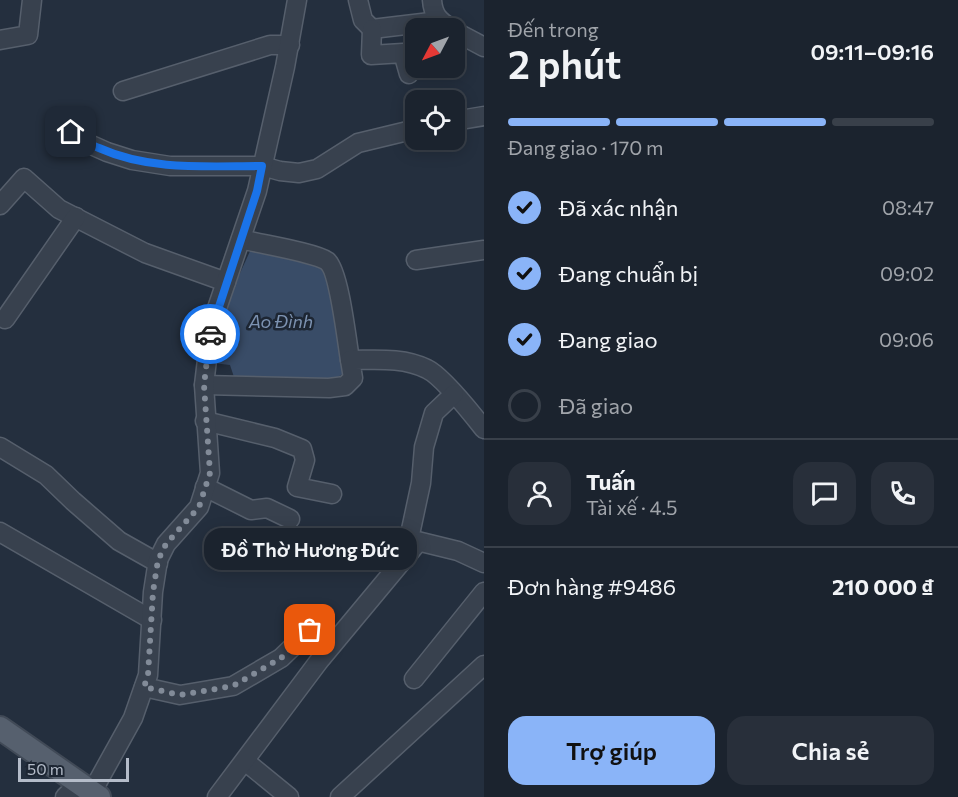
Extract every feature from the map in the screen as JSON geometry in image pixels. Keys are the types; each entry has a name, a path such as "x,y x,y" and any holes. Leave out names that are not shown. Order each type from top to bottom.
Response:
{"main road":[{"path":"0,728 84,792"}],"street":[{"path":"0,40 28,35 32,0"},
{"path":"84,792 133,718 148,675 158,563 166,544 199,507 210,473 204,385 211,326 257,191 290,45 297,0"},
{"path":"358,0 363,20 372,29 405,28"},
{"path":"432,0 432,9 440,18"},
{"path":"372,29 371,55 403,53 405,60"},
{"path":"465,36 484,47"},
{"path":"123,91 270,45 290,45"},
{"path":"465,119 484,116"},
{"path":"71,132 78,139 132,160 170,166 262,166 299,173 316,169 358,143 405,132"},
{"path":"0,205 24,178 60,208 145,254 226,282"},
{"path":"5,319 76,217"},
{"path":"204,385 328,388 345,386 353,378 334,272 328,262 241,239"},
{"path":"417,260 484,250"},
{"path":"350,360 398,361 430,369 484,429"},
{"path":"217,797 413,540 424,447 434,413 454,394"},
{"path":"205,421 275,438 302,449 305,460 297,487 332,494"},
{"path":"0,447 46,475 119,541 158,563"},
{"path":"205,487 251,510 267,508 290,519"},
{"path":"0,532 152,620"},
{"path":"413,540 458,551 484,563"},
{"path":"414,679 484,592"},
{"path":"144,687 180,695 233,686 281,658 310,630"},
{"path":"340,797 484,665"},
{"path":"244,761 289,797"}],"water":[{"name":"Ao Đình","path":"251,249 322,265 336,301 344,373 335,379 235,380 230,365 213,363 226,304"}],"way so far":[{"path":"210,334 204,385 210,473 199,507 166,544 158,560 153,592 148,675 144,687 180,695 233,686 281,658 310,630"}],"place":[{"name":"Đồ Thờ Hương Đức","path":"310,630"}],"route":[{"path":"71,132 78,139 132,160 170,166 262,166 257,191 210,334"}]}
